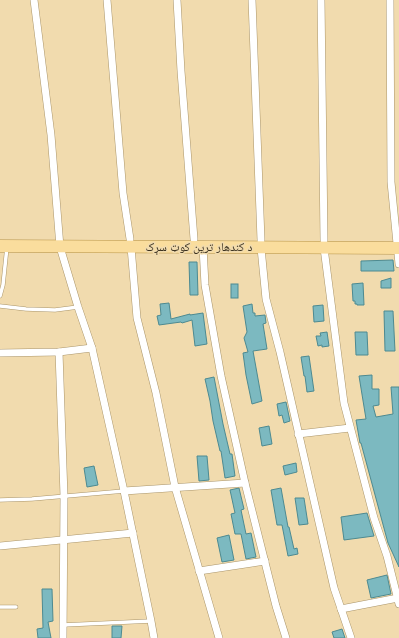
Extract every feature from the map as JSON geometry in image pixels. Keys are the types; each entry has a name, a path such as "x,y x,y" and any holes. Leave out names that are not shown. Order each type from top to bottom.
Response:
{"main road":[{"name":"د کندهار ترين کوټ سړک","path":"2,244 398,244"}],"street":[{"path":"34,0 51,135 59,243 92,348 133,532 154,638"},
{"path":"107,0 123,193 130,243 137,318 156,393 175,487 219,638"},
{"path":"177,0 181,71 199,243 205,285 221,376 245,483 276,606 286,638"},
{"path":"252,0 261,244 266,299 280,352 334,588 351,638"},
{"path":"321,0 324,244 344,403 374,518 398,596 341,609"},
{"path":"390,0 391,182 399,264"},
{"path":"0,353 59,352 92,348"},
{"path":"59,352 64,496 63,638"},
{"path":"298,434 350,428"},
{"path":"124,491 245,483"},
{"path":"0,546 133,532"},
{"path":"200,571 265,561"}],"lane":[{"path":"0,296 2,285 2,244"},
{"path":"0,306 56,310 78,307"},
{"path":"0,500 32,499 124,491"},
{"path":"0,607 16,607"},
{"path":"63,625 151,621"}],"building":[{"path":"393,260 394,271 361,271 361,261"},
{"path":"189,262 197,262 198,295 190,295"},
{"path":"391,278 391,288 381,288 381,281"},
{"path":"363,283 364,305 357,305 355,304 355,301 353,301 352,284"},
{"path":"231,284 238,284 238,298 231,298"},
{"path":"169,303 171,319 190,314 203,313 207,344 195,346 192,320 182,323 159,325 157,316 161,315 160,304"},
{"path":"252,304 253,313 255,313 255,316 265,315 266,323 263,324 267,349 253,351 262,401 252,404 243,353 248,352 244,338 247,332 243,306"},
{"path":"323,305 324,321 314,322 313,306"},
{"path":"384,311 393,311 395,351 385,351"},
{"path":"327,332 329,346 318,346 316,336 321,336 320,333"},
{"path":"355,332 367,332 368,355 356,355"},
{"path":"309,356 314,391 307,392 301,357"},
{"path":"372,375 372,389 379,389 379,405 373,406 376,417 393,414 391,387 399,387 399,567 388,543 360,443 356,420 366,419 359,376"},
{"path":"214,377 230,454 232,454 235,476 225,478 221,451 213,421 205,379"},
{"path":"286,402 290,421 284,423 282,415 279,416 277,404"},
{"path":"269,426 272,444 262,446 259,428"},
{"path":"197,456 207,456 209,480 199,481"},
{"path":"296,463 297,472 285,475 283,466"},
{"path":"94,466 98,485 87,487 84,468"},
{"path":"239,488 244,509 241,510 246,534 251,533 256,557 246,559 241,534 235,534 231,514 235,513 230,490"},
{"path":"281,488 288,527 294,549 297,548 298,554 288,556 282,525 277,525 271,490"},
{"path":"295,498 304,498 308,524 299,525"},
{"path":"367,513 374,536 344,540 341,517"},
{"path":"229,535 234,560 222,562 217,538"},
{"path":"387,575 391,594 371,598 367,580"},
{"path":"42,589 52,589 53,621 48,622 51,638 38,638 37,629 43,628"},
{"path":"112,626 122,626 121,638 112,638"},
{"path":"342,629 345,638 334,638 332,632"}]}
